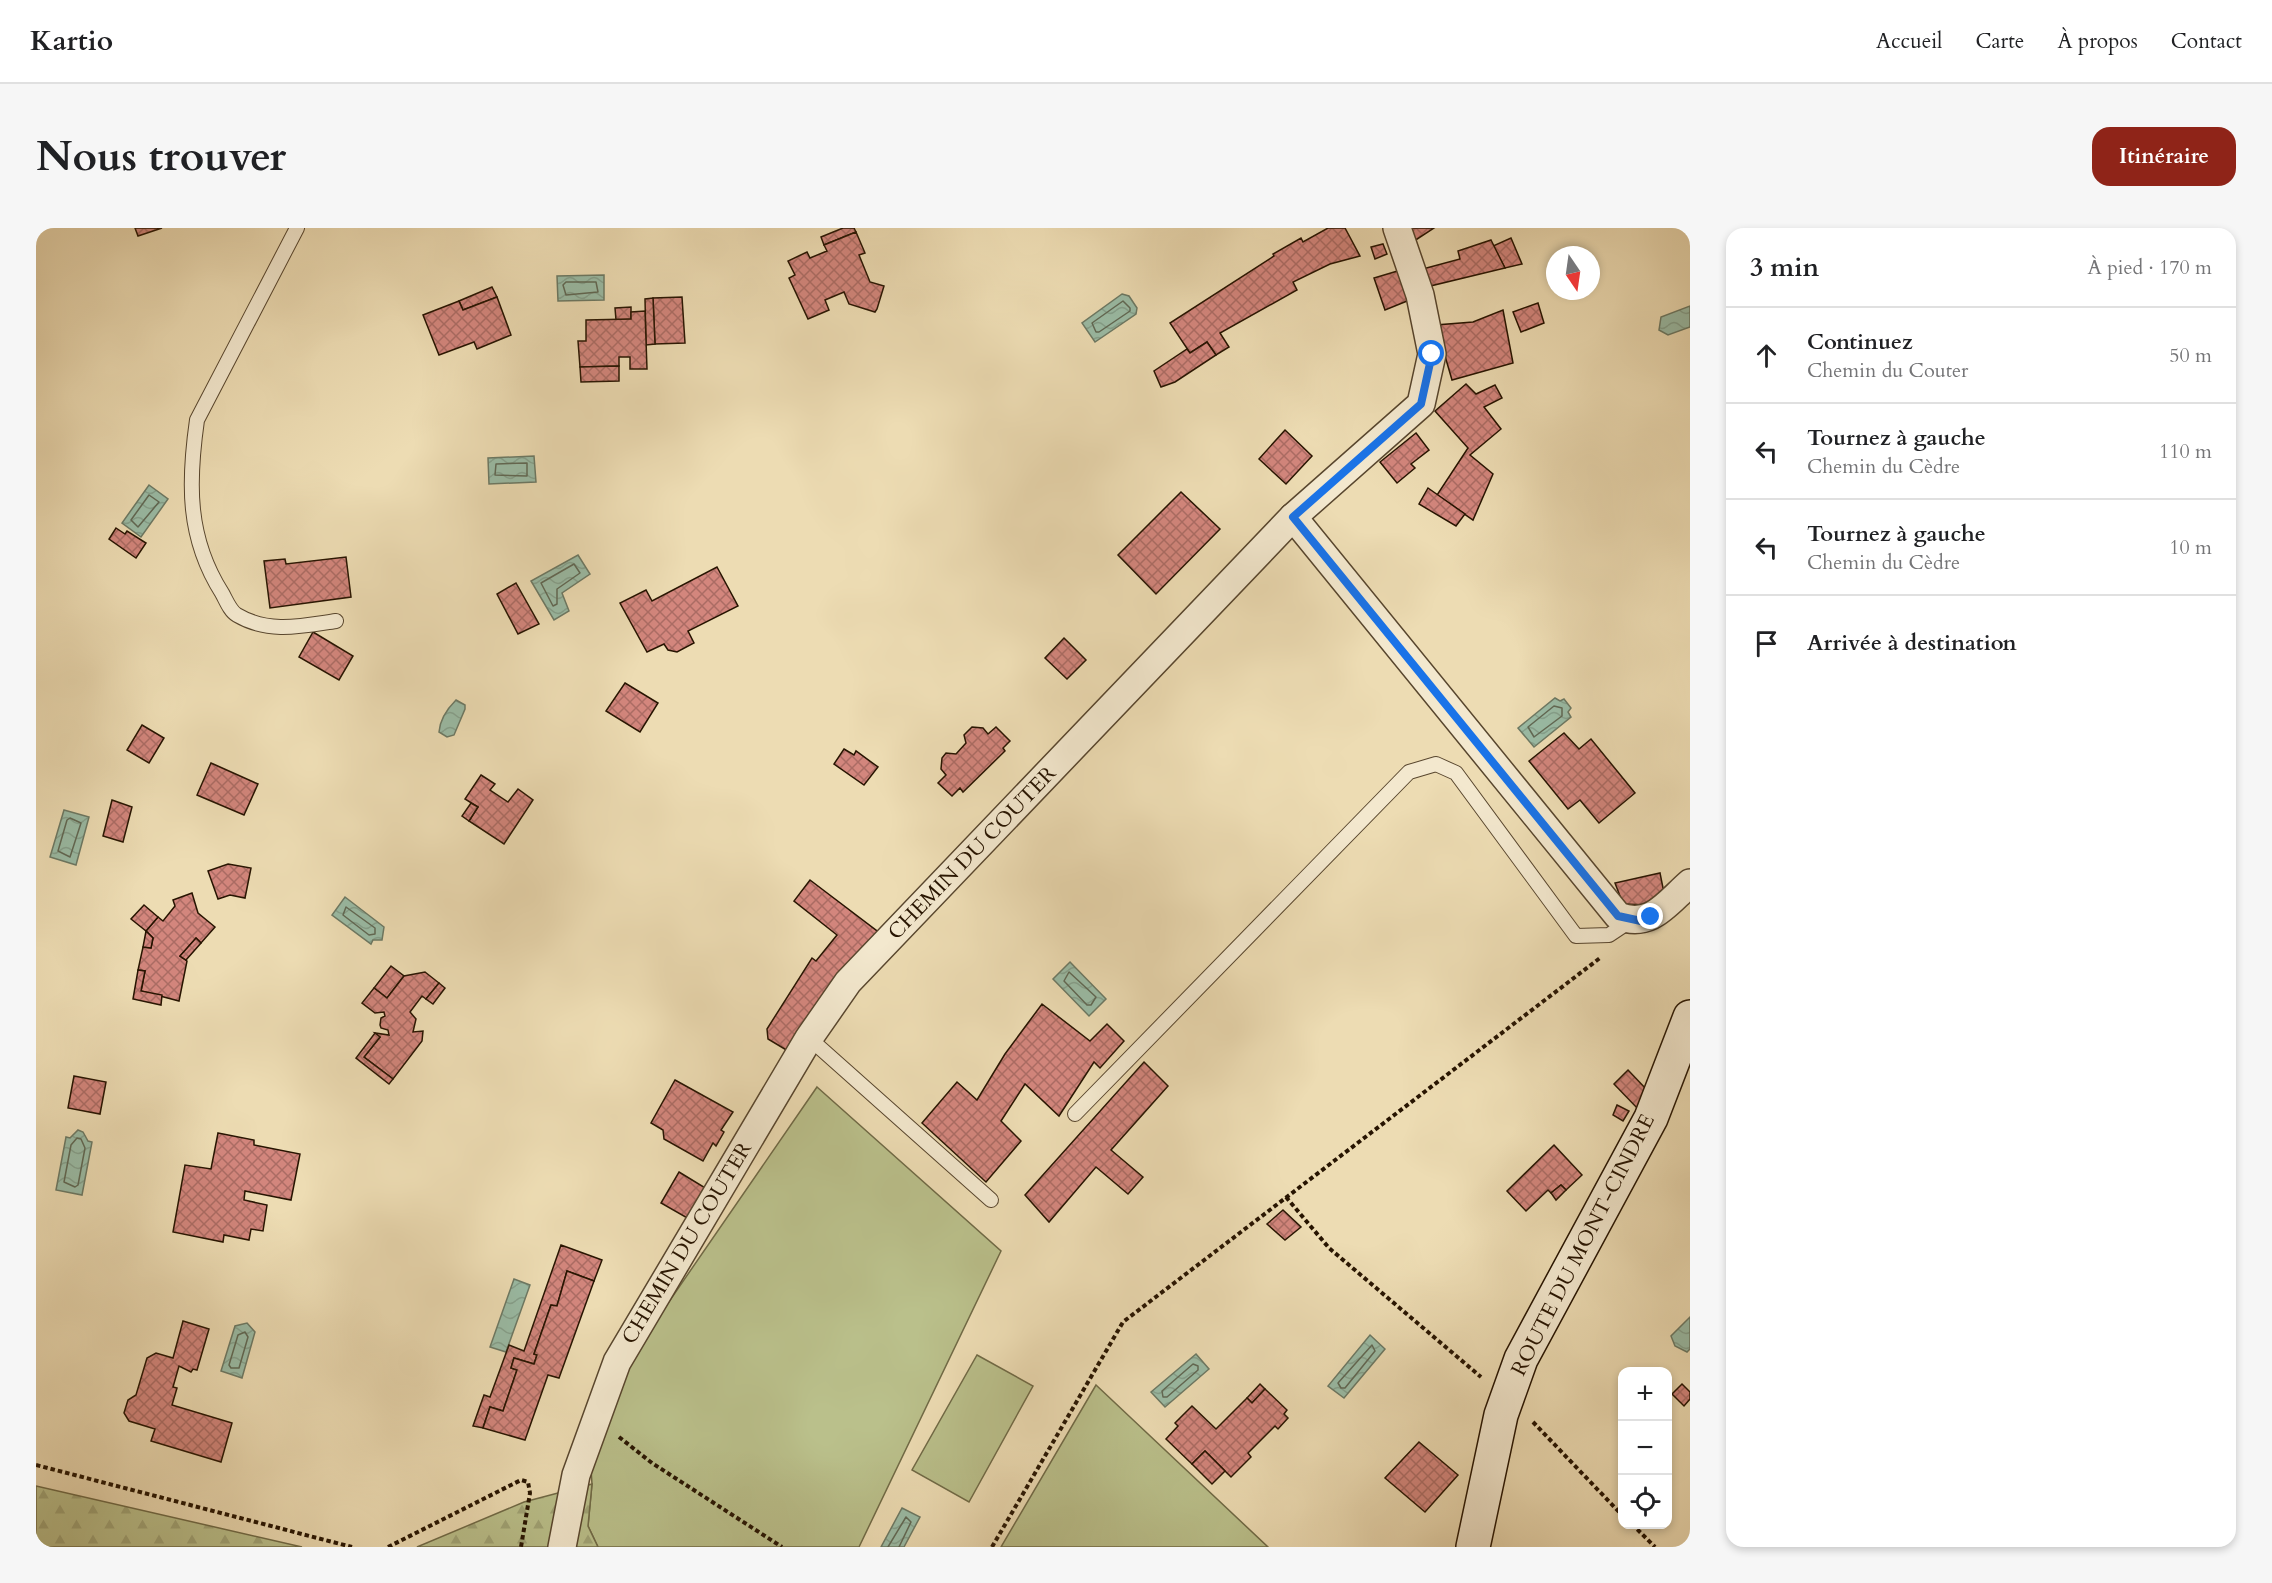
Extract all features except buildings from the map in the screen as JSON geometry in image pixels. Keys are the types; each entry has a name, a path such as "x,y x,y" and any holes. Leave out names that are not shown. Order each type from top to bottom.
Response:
{"street":[{"name":"CHEMIN DU COUTER","path":"562,1547 576,1475 617,1362 809,1038 848,982 1293,517 1421,404 1432,354 1420,295 1397,228"},
{"path":"1293,517 1618,916 1630,921 1641,921 1651,917 1690,883"},
{"name":"ROUTE DU MONT-CINDRE","path":"1473,1547 1509,1391 1521,1359 1651,1118 1690,1017"}],"lane":[{"path":"297,228 197,420 192,454 193,524 210,574 235,614 261,625 285,629 336,621"},
{"path":"1075,1114 1409,772 1436,764 1456,773 1576,936 1609,935 1630,921"},
{"path":"809,1038 991,1200"}],"path":[{"path":"992,1547 1123,1322 1618,945 1630,921"},
{"path":"1286,1197 1329,1248 1485,1381 1509,1391 1542,1434 1618,1510"},
{"path":"609,1438 624,1439 652,1462 782,1547"},
{"path":"36,1465 352,1547"},
{"path":"388,1547 521,1480 528,1482 530,1493 521,1547"},
{"path":"1637,1529 1655,1547"}],"green space":[{"path":"817,1087 1001,1251 859,1547 598,1547 588,1526 592,1484 590,1454 626,1364"},
{"path":"977,1355 1033,1386 969,1502 912,1470"},
{"path":"1096,1385 1268,1547 1001,1547"},
{"path":"592,1484 588,1526 598,1547 417,1547 524,1502"},
{"path":"36,1486 302,1547 36,1547"}],"water":[{"path":"604,275 604,300 558,301 557,276"},
{"path":"1122,294 1129,296 1137,308 1136,314 1095,342 1082,323"},
{"path":"1690,306 1690,327 1668,335 1659,330 1661,317"},
{"path":"534,456 536,482 489,484 488,458"},
{"path":"149,485 168,499 141,537 122,523"},
{"path":"578,555 590,574 562,593 569,611 554,620 531,581"},
{"path":"1555,698 1560,701 1564,699 1571,708 1568,712 1571,717 1534,747 1518,728"},
{"path":"456,700 465,705 465,709 454,735 447,737 439,732 440,727 445,714"},
{"path":"64,810 89,817 76,865 50,857"},
{"path":"345,897 384,927 382,940 373,940 371,944 332,915"},
{"path":"1070,962 1106,999 1089,1016 1053,979"},
{"path":"78,1130 83,1132 88,1141 92,1142 82,1195 56,1190 66,1137 70,1138"},
{"path":"514,1279 530,1285 506,1352 490,1347"},
{"path":"1690,1317 1690,1349 1687,1352 1675,1346 1671,1336"},
{"path":"247,1323 255,1332 242,1378 221,1371 235,1326"},
{"path":"1370,1335 1385,1349 1344,1398 1328,1386"},
{"path":"1196,1354 1209,1369 1165,1407 1151,1392"},
{"path":"902,1508 920,1517 904,1547 881,1547"}],"route":[{"path":"1432,354 1421,404 1293,517 1618,916 1630,921 1641,921 1651,917"}]}
